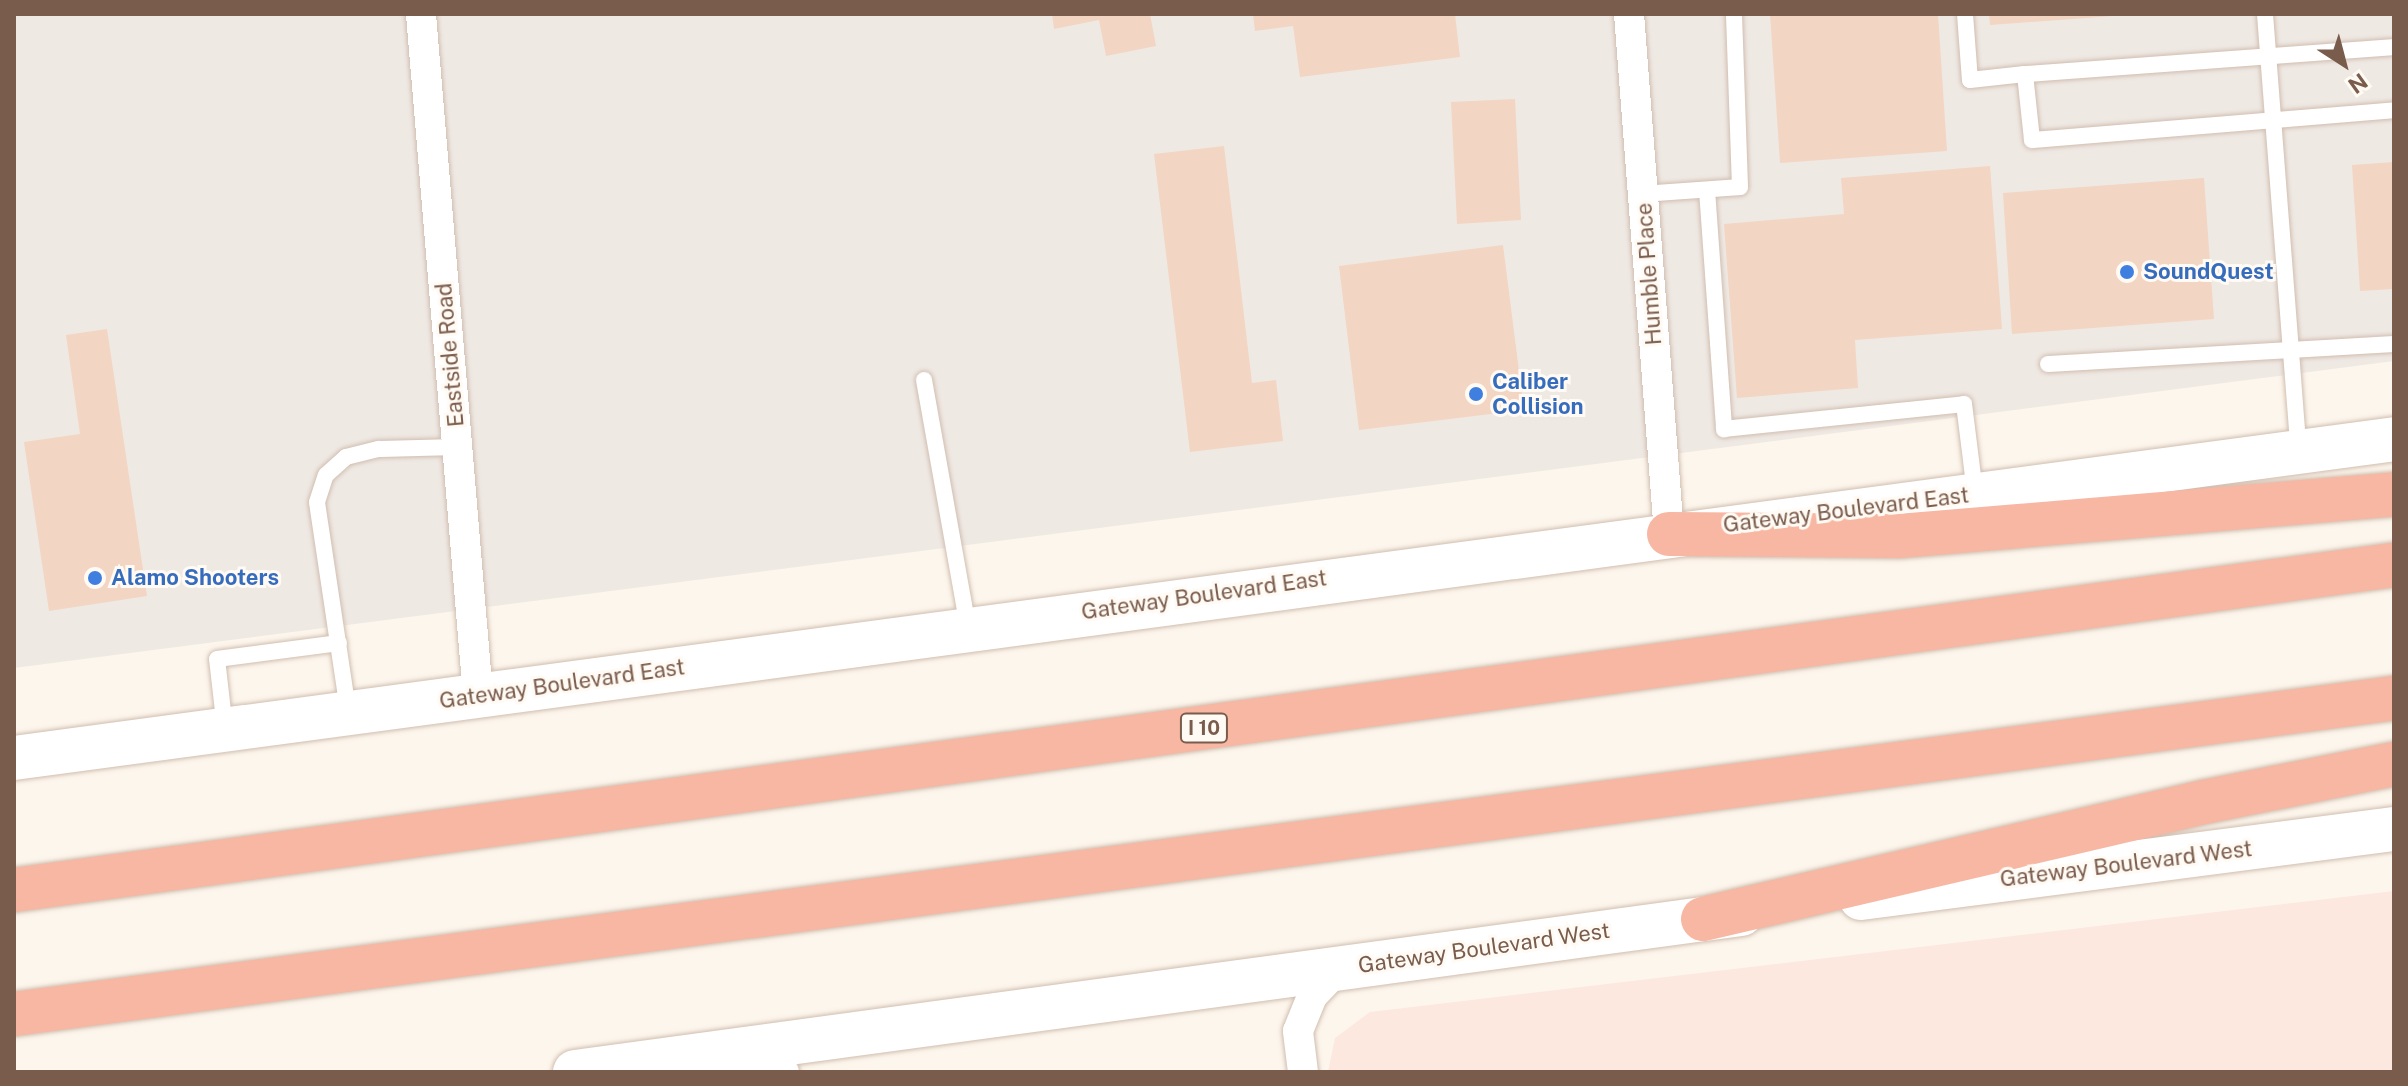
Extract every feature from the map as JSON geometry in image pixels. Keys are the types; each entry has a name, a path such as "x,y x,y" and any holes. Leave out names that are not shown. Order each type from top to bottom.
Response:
{"highway":[{"path":"1669,534 1899,536 2394,494"},
{"name":"I 10","path":"14,890 2394,565"},
{"path":"14,1014 2394,698"},
{"path":"1703,919 2204,802 2394,764"}],"main road":[{"name":"Gateway Boulevard East","path":"14,758 968,627 2394,439"},
{"name":"Gateway Boulevard West","path":"575,1072 2394,829"}],"street":[{"name":"Eastside Road","path":"421,14 478,696"},
{"name":"Humble Place","path":"1629,14 1669,534"},
{"path":"1303,1072 1298,1031 1312,996 1339,968"},
{"path":"627,1065 784,1072"}],"lane":[{"path":"1643,194 1740,187 1734,14"},
{"path":"1965,14 1970,80 2268,53 2394,47"},
{"path":"2265,14 2299,451"},
{"path":"2025,74 2032,140 2394,110"},
{"path":"1707,190 1724,429 1964,404 1975,494"},
{"path":"2048,364 2394,344"},
{"path":"924,380 968,627"},
{"path":"349,713 317,502 326,475 346,457 379,449 458,447"},
{"path":"225,730 217,659 339,643"}],"shaded area":[{"path":"14,14 2394,14 2394,361 14,668"},
{"path":"2394,891 2394,1072 1328,1072 1335,1038 1370,1012"}],"building":[{"path":"1052,14 1150,14 1156,46 1106,56 1099,20 1054,29"},
{"path":"1253,14 1455,14 1460,57 1300,77 1293,26 1255,31"},
{"path":"1770,14 1938,14 1947,151 1780,163"},
{"path":"1989,14 2112,14 2113,16 1990,25"},
{"path":"1515,99 1521,220 1457,224 1451,102"},
{"path":"1224,146 1252,383 1276,380 1283,441 1190,452 1154,154"},
{"path":"2394,162 2394,289 2360,291 2352,165"},
{"path":"1990,166 2002,329 1855,340 1858,388 1737,398 1724,224 1844,214 1841,178"},
{"path":"2204,178 2214,319 2012,334 2003,193"},
{"path":"1503,245 1524,410 1359,430 1339,266"},
{"path":"107,329 147,596 49,611 24,442 80,434 66,335"}],"place":[{"name":"SoundQuest","path":"2127,272"},
{"name":"Caliber Collision","path":"1476,394"},
{"name":"Alamo Shooters","path":"95,578"}]}
